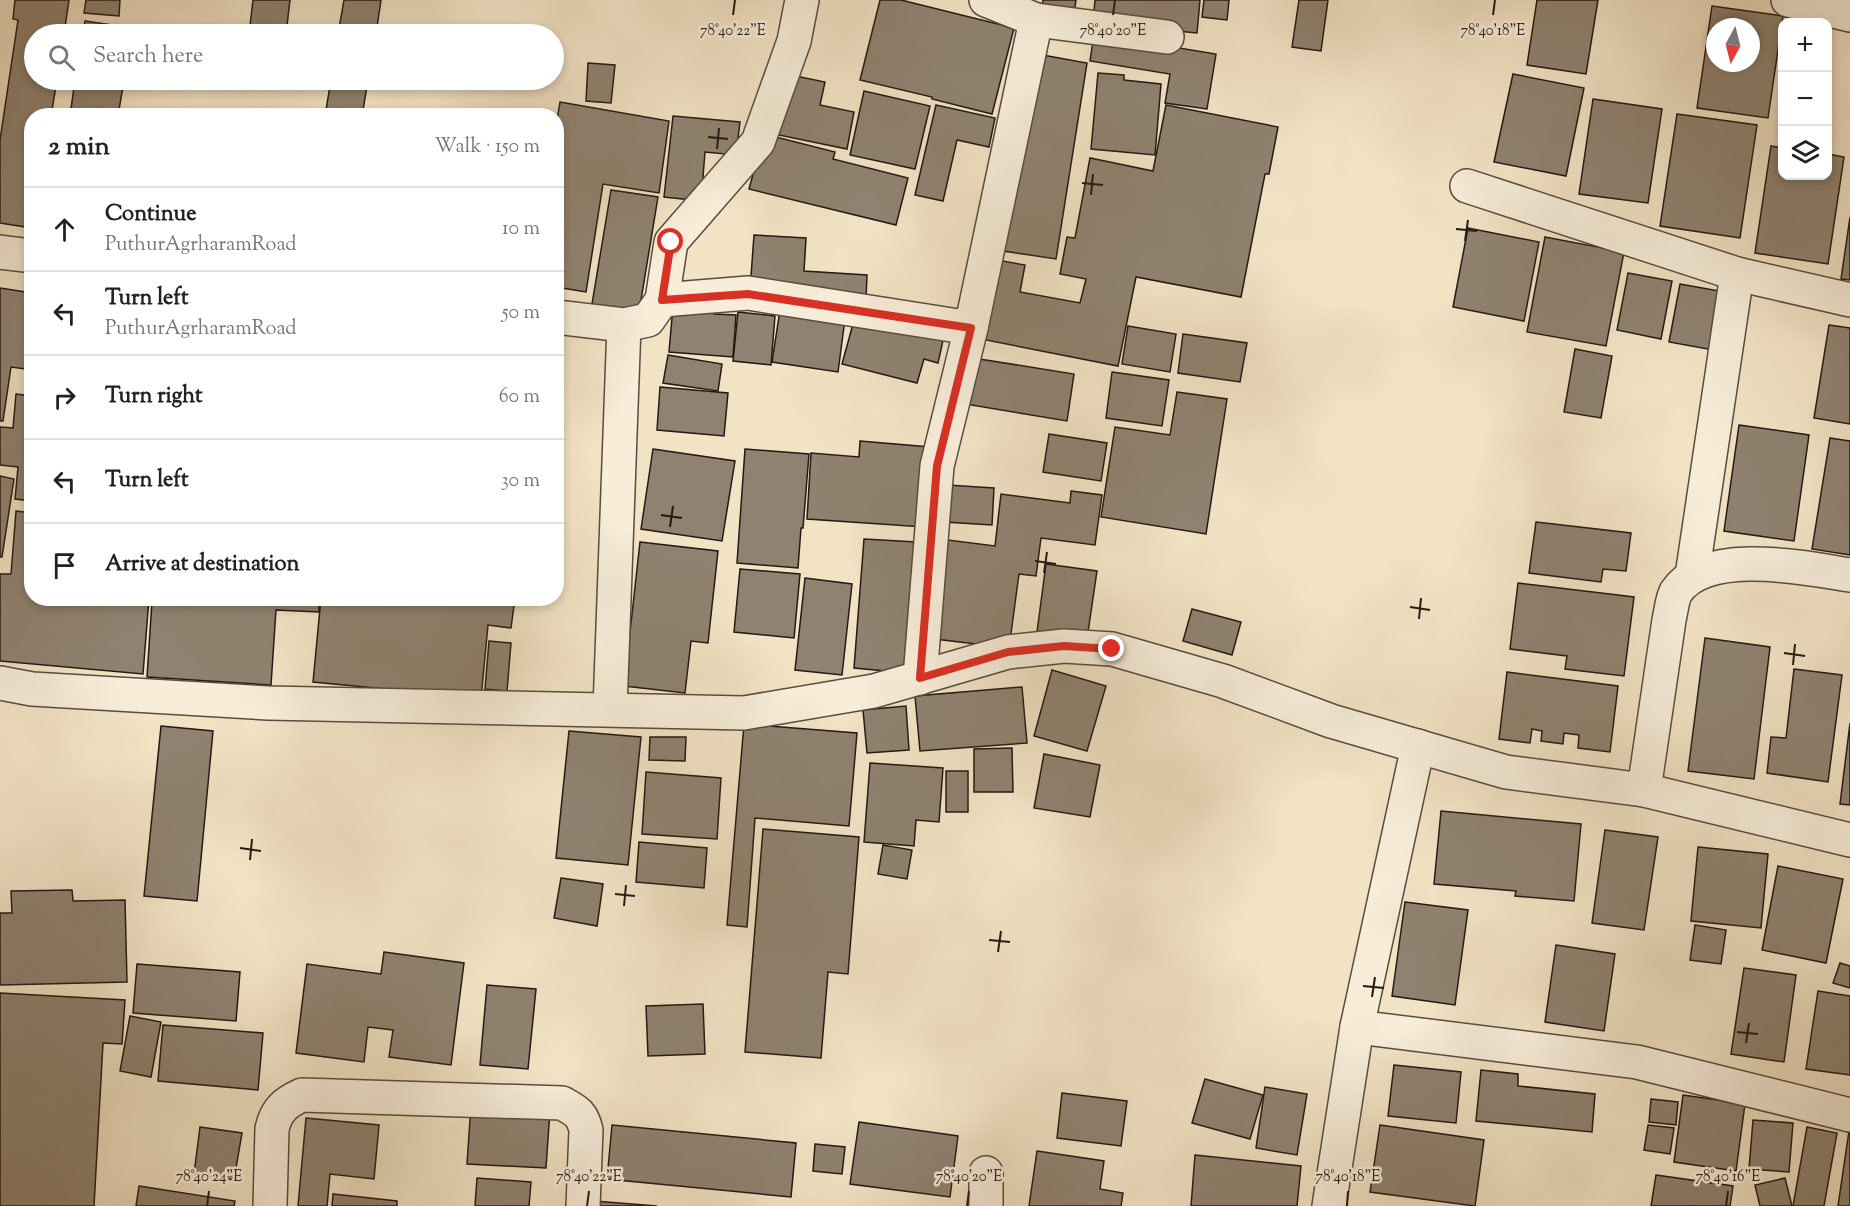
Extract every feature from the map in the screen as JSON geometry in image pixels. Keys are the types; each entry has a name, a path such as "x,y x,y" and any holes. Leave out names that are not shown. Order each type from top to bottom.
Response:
{"street":[{"path":"564,318 624,325 648,320 662,300 671,242 758,142 794,40 802,0"},
{"path":"986,0 1036,20 1167,37"},
{"path":"1788,0 1850,15"},
{"path":"920,678 937,466 971,328 1036,20"},
{"path":"1467,186 1737,274 1850,300"},
{"path":"0,252 24,255"},
{"path":"1692,576 1737,274"},
{"path":"662,300 748,294 971,328"},
{"path":"610,710 624,325"},
{"path":"1644,790 1675,593 1692,576 1726,566 1767,563 1850,575"},
{"path":"0,682 32,689 268,703 744,713 874,691 1008,652 1064,646 1112,649 1223,681 1331,721 1506,772 1644,790 1850,840"},
{"path":"1329,1206 1357,1027 1419,747"},
{"path":"1357,1027 1637,1062 1850,1115"},
{"path":"270,1206 272,1129 275,1116 283,1106 302,1095 562,1103 575,1110 583,1118 586,1130 583,1206"},
{"path":"986,1173 986,1206"}],"building":[{"path":"15,0 69,0 65,24 24,24 24,90 55,90 52,108 24,108 24,227 0,223 0,140 18,20 13,19"},
{"path":"86,0 120,0 119,16 84,13"},
{"path":"253,0 290,0 287,24 250,24"},
{"path":"344,0 381,0 377,24 340,24"},
{"path":"880,0 901,0 1014,28 992,114 860,80"},
{"path":"1043,0 1076,0 1074,14 1042,9"},
{"path":"1095,0 1200,0 1197,33 1093,23"},
{"path":"1204,0 1229,0 1227,20 1202,17"},
{"path":"1299,0 1328,0 1321,51 1292,47"},
{"path":"1537,0 1598,0 1586,74 1527,65"},
{"path":"1712,6 1783,16 1778,18 1778,50 1768,118 1697,108 1706,47 1706,72 1760,72 1760,18 1710,18"},
{"path":"85,21 105,24 85,24"},
{"path":"1094,34 1216,54 1207,109 1165,103 1170,74 1090,61"},
{"path":"1037,54 1087,63 1056,259 1003,251"},
{"path":"588,63 615,65 611,103 586,101"},
{"path":"1098,73 1124,75 1124,80 1161,84 1155,155 1091,149"},
{"path":"786,74 825,82 820,105 854,112 847,149 774,134"},
{"path":"1513,74 1584,88 1566,176 1494,162"},
{"path":"74,90 122,90 119,108 71,108"},
{"path":"329,90 366,90 363,108 326,108"},
{"path":"864,91 930,106 915,169 850,155"},
{"path":"1593,99 1662,109 1648,203 1579,194"},
{"path":"560,102 669,121 659,193 603,184 586,292 564,288 564,108 559,108"},
{"path":"936,105 995,118 989,147 957,140 943,201 915,195"},
{"path":"1166,105 1278,127 1269,174 1265,174 1241,297 1136,277 1118,366 981,339 997,260 1025,265 1020,292 1080,303 1086,279 1060,274 1067,237 1075,238 1090,158 1153,171"},
{"path":"1677,114 1757,125 1740,238 1660,226"},
{"path":"673,116 740,122 736,155 705,152 701,201 664,197"},
{"path":"764,134 835,152 833,159 908,178 896,225 749,189"},
{"path":"1771,146 1778,147 1778,180 1832,180 1832,155 1844,157 1828,264 1755,253"},
{"path":"611,190 658,197 639,312 592,304"},
{"path":"1850,217 1850,280 1841,279"},
{"path":"1468,228 1539,242 1524,321 1453,307"},
{"path":"754,235 806,238 804,271 867,275 866,299 750,290"},
{"path":"1545,237 1624,252 1606,346 1527,332"},
{"path":"1628,273 1672,281 1661,339 1617,330"},
{"path":"1680,284 1725,292 1713,350 1669,342"},
{"path":"0,288 24,292 24,369 11,367 3,421 0,421"},
{"path":"673,306 715,309 714,314 736,315 733,357 669,352"},
{"path":"780,310 845,319 838,372 772,362"},
{"path":"738,312 775,316 771,365 733,361"},
{"path":"856,313 944,336 938,363 924,359 917,383 842,364"},
{"path":"1829,325 1850,328 1850,424 1814,418"},
{"path":"1128,326 1176,334 1170,372 1122,364"},
{"path":"1183,334 1247,343 1240,382 1178,373"},
{"path":"1575,349 1612,356 1601,418 1564,412"},
{"path":"668,355 722,364 718,391 663,383"},
{"path":"973,358 1074,374 1067,421 965,404"},
{"path":"1112,372 1169,380 1162,426 1106,418"},
{"path":"660,387 728,393 724,436 657,430"},
{"path":"1177,392 1227,399 1206,534 1101,517 1115,427 1170,435"},
{"path":"16,394 24,395 24,500 15,499 18,467 0,465 0,427 13,428"},
{"path":"1739,425 1809,435 1794,541 1724,531"},
{"path":"1049,434 1107,443 1101,481 1043,472"},
{"path":"1830,438 1850,441 1850,555 1812,549"},
{"path":"860,441 930,447 924,527 807,519 811,453 859,457"},
{"path":"653,449 735,461 722,541 641,529"},
{"path":"745,449 809,454 798,568 737,563"},
{"path":"0,476 14,479 2,557 0,557"},
{"path":"947,485 994,488 992,525 944,522"},
{"path":"1071,491 1102,495 1095,545 1041,538 1036,576 1019,574 1009,648 935,639 948,540 995,546 1001,494 1070,503"},
{"path":"16,511 24,512 24,606 148,606 143,674 0,661 0,574 11,574"},
{"path":"1536,522 1631,533 1626,571 1603,569 1601,582 1529,573"},
{"path":"864,539 916,542 907,673 854,668"},
{"path":"640,542 718,551 708,643 691,641 685,693 624,686"},
{"path":"1046,564 1097,571 1087,639 1037,632"},
{"path":"740,569 800,574 794,638 734,632"},
{"path":"805,578 852,584 842,675 795,670"},
{"path":"1518,583 1634,597 1624,676 1565,669 1567,656 1510,649"},
{"path":"152,606 319,606 319,612 276,610 271,685 147,677"},
{"path":"320,606 514,606 511,628 488,625 481,698 313,682"},
{"path":"1192,609 1241,622 1232,655 1183,641"},
{"path":"1705,638 1770,647 1754,779 1688,771"},
{"path":"489,641 511,643 507,691 485,689"},
{"path":"1794,669 1842,675 1828,782 1767,773 1771,737 1786,738"},
{"path":"1052,670 1106,686 1087,751 1034,736"},
{"path":"1507,672 1618,686 1610,752 1578,748 1579,735 1564,733 1563,744 1541,741 1542,731 1532,729 1530,743 1499,739"},
{"path":"1022,687 1027,743 920,751 915,696"},
{"path":"906,706 909,750 867,753 863,710"},
{"path":"1850,723 1850,805 1840,804"},
{"path":"744,724 857,733 849,826 755,818 747,927 727,925"},
{"path":"161,726 213,731 197,901 144,896"},
{"path":"569,731 641,737 628,865 556,858"},
{"path":"650,737 686,737 685,761 649,760"},
{"path":"1012,748 1013,792 974,792 974,749"},
{"path":"1044,754 1100,765 1090,817 1034,808"},
{"path":"870,763 943,768 939,822 916,820 914,846 864,842"},
{"path":"946,771 968,771 968,812 946,812"},
{"path":"646,772 721,778 717,839 642,834"},
{"path":"1441,811 1581,824 1574,901 1515,896 1516,891 1434,884"},
{"path":"763,829 859,837 848,974 828,972 821,1058 745,1052"},
{"path":"1605,830 1658,837 1644,930 1592,923"},
{"path":"639,842 707,848 704,888 636,882"},
{"path":"883,845 912,850 907,879 878,874"},
{"path":"1698,847 1768,854 1761,928 1691,921"},
{"path":"1778,866 1843,879 1826,963 1762,950"},
{"path":"561,878 603,884 597,926 554,918"},
{"path":"72,890 73,901 125,900 127,982 0,985 0,913 12,913 11,891"},
{"path":"1405,902 1468,910 1455,1005 1392,996"},
{"path":"1695,925 1726,930 1721,964 1690,960"},
{"path":"1556,945 1615,954 1604,1031 1545,1022"},
{"path":"384,952 464,963 451,1065 389,1057 393,1030 368,1027 364,1062 296,1053 307,964 381,974"},
{"path":"1840,963 1850,966 1850,988 1833,983"},
{"path":"137,964 240,972 236,1021 133,1013"},
{"path":"1744,968 1796,975 1784,1062 1731,1054"},
{"path":"487,985 536,989 528,1069 480,1065"},
{"path":"1818,991 1850,996 1850,1075 1806,1069"},
{"path":"0,993 125,1000 122,1044 103,1043 94,1206 0,1206"},
{"path":"703,1004 705,1054 648,1056 646,1006"},
{"path":"130,1016 161,1022 151,1077 120,1071"},
{"path":"163,1025 263,1033 258,1090 158,1081"},
{"path":"1394,1065 1461,1072 1456,1123 1388,1116"},
{"path":"1481,1070 1518,1074 1518,1086 1595,1094 1592,1132 1476,1121"},
{"path":"1205,1079 1263,1095 1250,1139 1192,1123"},
{"path":"1265,1087 1307,1094 1297,1155 1256,1148"},
{"path":"1062,1093 1127,1101 1121,1146 1057,1138"},
{"path":"1683,1095 1745,1104 1736,1171 1674,1162"},
{"path":"1651,1099 1678,1102 1676,1125 1649,1122"},
{"path":"471,1105 550,1110 546,1168 467,1164"},
{"path":"306,1118 379,1125 374,1179 330,1174 327,1206 298,1206"},
{"path":"1753,1120 1793,1123 1789,1172 1749,1169"},
{"path":"859,1122 958,1136 950,1197 850,1184"},
{"path":"1850,1124 1850,1206 1838,1206"},
{"path":"612,1125 796,1143 791,1197 607,1179"},
{"path":"1380,1125 1484,1140 1475,1206 1370,1192"},
{"path":"1648,1125 1674,1128 1670,1154 1644,1150"},
{"path":"200,1127 242,1133 234,1180 194,1174"},
{"path":"1807,1127 1837,1133 1824,1206 1793,1206"},
{"path":"815,1144 845,1147 842,1174 813,1171"},
{"path":"1037,1151 1104,1161 1100,1189 1123,1193 1121,1206 1029,1206"},
{"path":"1195,1155 1301,1166 1297,1206 1191,1206"},
{"path":"1656,1175 1733,1186 1730,1206 1651,1206"},
{"path":"477,1178 531,1182 529,1206 475,1206"},
{"path":"1785,1178 1792,1206 1760,1206 1755,1185"},
{"path":"139,1186 235,1201 234,1206 136,1206"},
{"path":"333,1194 397,1201 397,1206 332,1206"},
{"path":"594,1201 657,1206 594,1206"}],"route":[{"path":"671,242 662,300 748,294 971,328 937,466 920,678 1008,652 1064,646 1112,649"}]}
